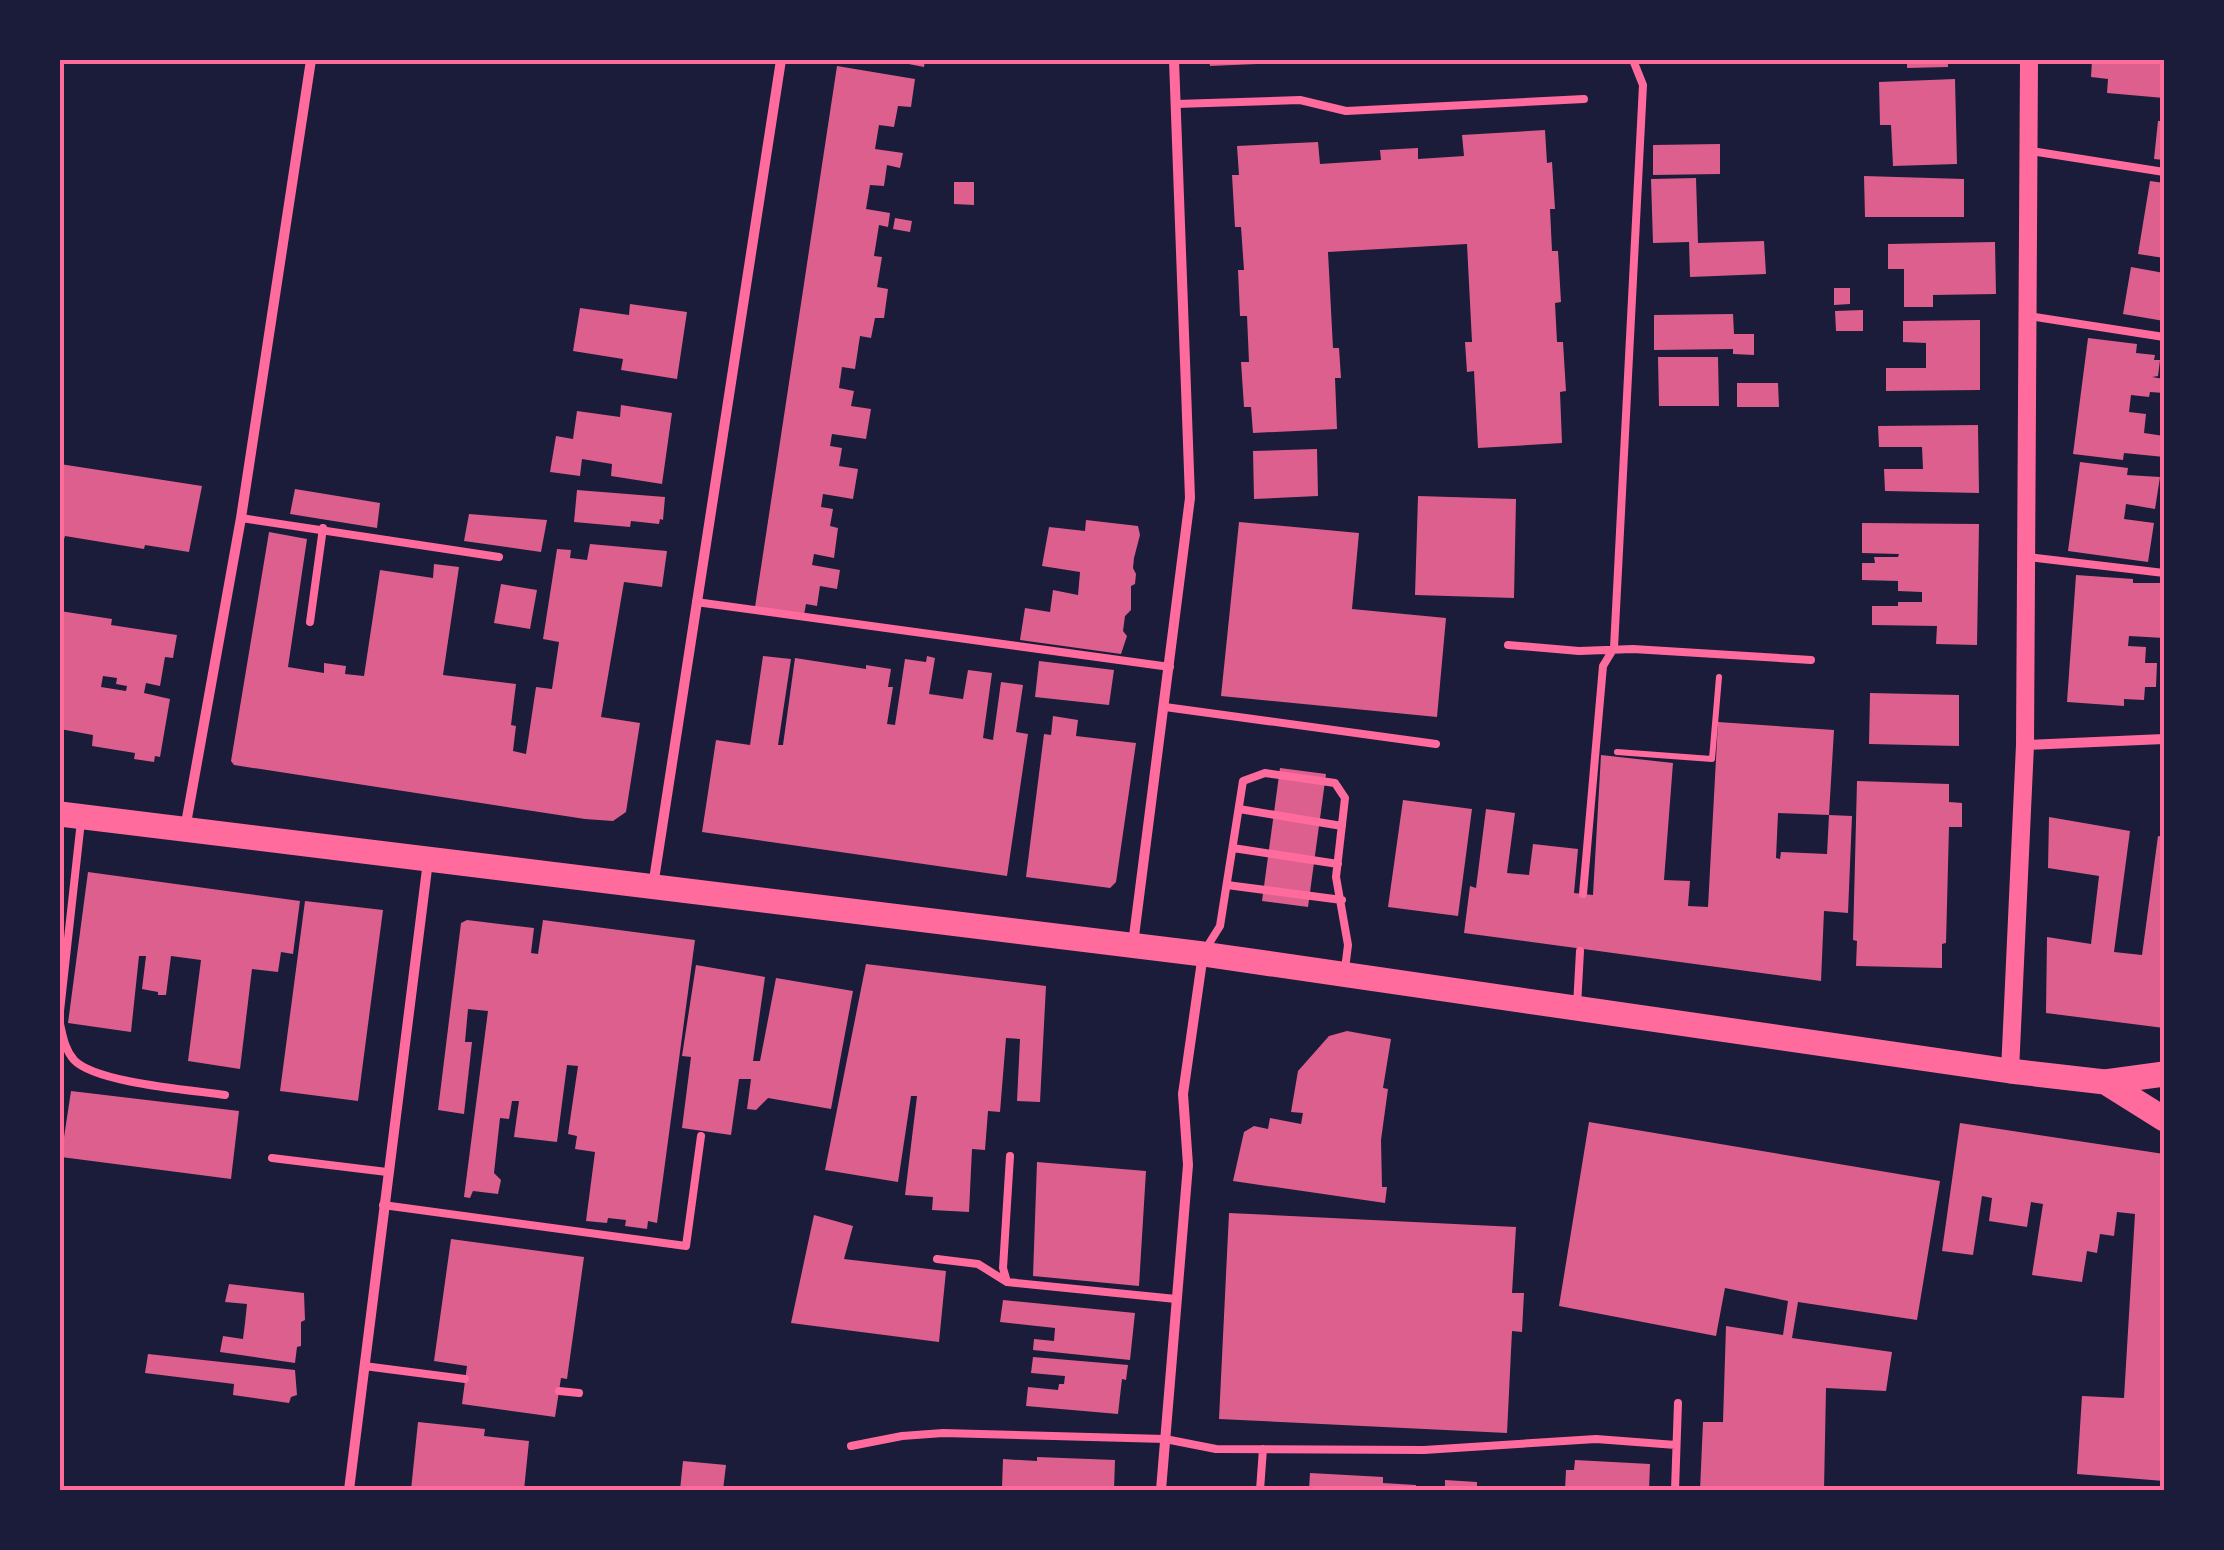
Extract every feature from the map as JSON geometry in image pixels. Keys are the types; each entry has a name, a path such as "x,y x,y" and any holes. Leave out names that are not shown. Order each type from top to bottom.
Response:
{"main road":[{"path":"71,815 1203,954 2010,1071 2105,1082 2164,1074"},
{"path":"2105,1082 2164,1120"}],"street":[{"path":"185,829 241,518 311,60"},
{"path":"652,887 781,60"},
{"path":"1133,945 1190,498 1174,60"},
{"path":"2010,1071 2024,745 2029,60"},
{"path":"2024,745 2164,740"},
{"path":"349,1490 428,861"},
{"path":"1161,1490 1188,1166 1183,1094 1203,954"}],"lane":[{"path":"1584,894 1603,666 1614,648 1643,84 1633,60"},
{"path":"1176,104 1300,100 1346,110 1584,99"},
{"path":"2030,151 2164,172"},
{"path":"2029,316 2164,337"},
{"path":"241,518 500,556"},
{"path":"310,622 322,528"},
{"path":"2027,557 2164,573"},
{"path":"696,602 1170,667"},
{"path":"1508,645 1811,660"},
{"path":"1165,707 1436,744"},
{"path":"1203,954 1220,926 1243,781 1265,773 1335,783 1345,798 1336,877 1348,945 1345,974"},
{"path":"1238,810 1342,826"},
{"path":"60,1011 71,815"},
{"path":"1233,848 1338,864"},
{"path":"1226,885 1342,900"},
{"path":"1577,1008 1580,950"},
{"path":"60,1024 73,1059 88,1070 122,1080 224,1094"},
{"path":"383,1205 686,1246 702,1136"},
{"path":"1007,1282 1003,1268 1010,1156"},
{"path":"272,1158 387,1172"},
{"path":"937,1259 978,1264 1007,1282 1176,1299"},
{"path":"364,1366 465,1379"},
{"path":"559,1391 578,1393"},
{"path":"1675,1490 1678,1403"},
{"path":"851,1446 943,1432 1164,1439 1216,1449 1424,1450 1596,1438 1676,1445"},
{"path":"1260,1490 1263,1449"}],"path":[{"path":"1596,750 1712,759 1720,654"}],"building":[{"path":"888,60 925,60 924,67"},
{"path":"1209,60 1257,60 1257,64 1210,66"},
{"path":"1907,60 1948,60 1948,67 1907,68"},
{"path":"2092,60 2164,63 2164,98 2107,93 2108,79 2091,77"},
{"path":"837,66 915,79 911,107 898,106 894,127 879,125 875,149 903,153 900,168 887,165 884,186 870,185 866,209 890,213 888,227 879,225 874,256 882,257 877,287 888,289 884,318 875,318 871,338 860,336 855,369 842,367 839,388 854,391 851,406 871,409 866,439 832,434 830,446 842,448 839,466 858,469 853,499 823,494 821,507 833,509 830,526 838,528 834,558 814,554 812,565 840,570 837,589 820,586 817,606 806,604 804,615 755,607"},
{"path":"1955,79 1957,164 1893,166 1891,125 1880,125 1879,82"},
{"path":"2158,121 2164,121 2164,160 2154,159"},
{"path":"1545,130 1555,209 1550,209 1552,251 1558,251 1561,302 1555,303 1557,342 1563,342 1566,391 1560,392 1562,443 1478,448 1474,371 1467,372 1465,342 1472,342 1467,244 1328,252 1333,348 1339,348 1341,378 1335,378 1337,429 1253,433 1251,407 1244,407 1241,362 1249,362 1247,316 1240,316 1238,270 1244,270 1241,227 1235,227 1232,175 1239,175 1237,146 1318,142 1320,164 1381,160 1380,150 1418,148 1418,159 1464,156 1462,135"},
{"path":"1720,144 1720,174 1653,175 1653,145"},
{"path":"1864,176 1964,179 1964,217 1865,217"},
{"path":"1696,178 1698,243 1764,241 1766,274 1690,277 1689,242 1653,243 1651,179"},
{"path":"2150,181 2164,183 2164,258 2138,254"},
{"path":"954,182 974,182 974,205 954,204"},
{"path":"895,218 912,221 910,232 893,229"},
{"path":"1995,242 1996,294 1933,295 1933,307 1904,307 1904,269 1888,269 1888,244"},
{"path":"2131,267 2164,273 2164,321 2123,314"},
{"path":"1834,288 1850,288 1850,304 1834,305"},
{"path":"630,304 687,312 677,379 621,370 623,359 573,351 580,308 629,315"},
{"path":"1863,310 1863,331 1836,331 1835,311"},
{"path":"1733,314 1734,334 1754,334 1754,355 1733,354 1733,349 1654,350 1654,315"},
{"path":"1980,320 1980,390 1886,391 1886,368 1926,368 1926,343 1903,342 1903,321"},
{"path":"2088,338 2137,344 2136,353 2155,355 2154,360 2160,360 2158,376 2152,377 2164,379 2164,393 2150,392 2149,397 2131,395 2129,412 2146,414 2144,433 2164,436 2164,457 2124,453 2123,460 2073,454"},
{"path":"1658,357 1718,357 1719,406 1659,406"},
{"path":"1737,383 1778,383 1779,407 1737,407"},
{"path":"621,405 672,413 662,484 611,476 612,464 582,459 580,476 550,472 556,436 573,439 577,411 620,417"},
{"path":"1978,425 1979,493 1885,491 1884,469 1923,469 1922,447 1879,447 1878,426"},
{"path":"1317,449 1318,496 1254,499 1253,451"},
{"path":"2080,462 2128,468 2127,475 2160,477 2155,509 2126,504 2124,519 2154,523 2148,562 2068,551"},
{"path":"60,464 202,486 189,552 65,536 60,553"},
{"path":"295,489 380,503 377,528 290,514"},
{"path":"577,490 665,497 663,520 659,524 631,521 630,527 574,522"},
{"path":"1418,496 1516,499 1514,598 1415,595"},
{"path":"469,514 547,520 541,552 464,541"},
{"path":"1086,520 1138,526 1135,584 1131,586 1131,610 1125,616 1123,631 1127,636 1121,654 1020,640 1025,608 1050,612 1053,590 1078,595 1080,572 1042,566 1049,527 1085,531"},
{"path":"1239,522 1359,533 1352,609 1446,618 1437,717 1221,696"},
{"path":"1862,523 1979,524 1977,645 1936,644 1937,626 1872,625 1872,606 1922,602 1922,592 1898,591 1898,581 1862,580 1862,563 1875,563 1874,557 1899,554 1862,553"},
{"path":"269,532 307,539 288,667 324,673 324,663 346,666 345,674 364,676 380,570 433,578 434,564 459,567 443,675 516,684 511,725 516,726 513,751 526,754 536,687 552,689 559,642 543,639 557,549 571,550 570,558 587,560 590,544 667,551 662,587 624,582 601,717 640,723 626,812 613,821 585,819 234,765 231,761"},
{"path":"2076,575 2164,583 2164,638 2129,636 2128,646 2146,647 2145,663 2157,663 2156,687 2145,687 2144,700 2124,699 2124,706 2067,702"},
{"path":"501,584 537,590 530,629 494,623"},
{"path":"60,611 112,619 111,625 177,635 173,658 165,657 160,686 146,683 144,693 170,699 160,757 155,756 154,762 134,759 135,753 92,746 93,735 60,729","holes":["103,676 117,678 116,684 127,686 126,691 101,687"]},
{"path":"763,656 791,659 778,745 783,745 795,658 891,669 888,687 893,687 887,724 895,725 905,659 926,662 927,656 935,658 929,694 963,699 968,670 992,673 983,738 993,740 1001,682 1023,685 1016,732 1028,734 1007,876 702,832 716,740 750,745"},
{"path":"1039,661 1114,670 1109,705 1035,697"},
{"path":"1870,693 1959,695 1959,746 1869,744"},
{"path":"1053,716 1078,720 1076,736 1136,743 1116,882 1110,888 1026,877 1044,734 1051,735"},
{"path":"1718,722 1834,730 1829,815 1852,816 1848,913 1824,911 1821,981 1464,933 1470,886 1476,888 1486,809 1515,813 1507,873 1529,875 1533,844 1578,849 1574,893 1593,895 1601,755 1673,763 1664,880 1690,881 1688,906 1708,907","holes":["1778,813 1829,815 1827,854 1781,852 1780,859 1776,858"]},
{"path":"1280,768 1326,774 1308,907 1262,901"},
{"path":"1857,781 1949,784 1949,802 1962,803 1962,827 1949,827 1942,968 1856,966 1857,941 1853,940"},
{"path":"1403,800 1472,809 1458,916 1388,907"},
{"path":"2049,817 2130,831 2114,952 2142,955 2158,836 2164,837 2164,1028 2046,1013 2047,937 2091,944 2099,876 2048,868"},
{"path":"88,872 300,901 293,954 281,952 278,972 252,969 240,1069 188,1061 201,960 171,956 166,995 158,995 142,989 146,956 139,956 131,1032 68,1023"},
{"path":"305,901 383,910 358,1101 280,1091"},
{"path":"467,920 534,928 531,953 538,954 543,920 695,940 657,1223 648,1221 647,1229 625,1226 626,1220 586,1221 595,1152 575,1149 577,1136 568,1134 578,1066 567,1065 557,1142 514,1137 519,1101 512,1101 509,1119 500,1118 494,1173 501,1180 498,1194 473,1191 470,1198 464,1197 488,1011 468,1009 465,1042 472,1042 464,1114 438,1110 461,923"},
{"path":"866,964 1046,986 1040,1102 1017,1101 1020,1039 1006,1038 1000,1112 988,1111 985,1150 972,1149 969,1212 932,1210 933,1197 905,1195 917,1096 911,1096 898,1182 825,1170"},
{"path":"696,965 765,977 753,1061 760,1061 776,978 853,991 831,1109 768,1098 756,1110 747,1109 751,1079 739,1079 731,1135 682,1128 691,1057 682,1056"},
{"path":"1347,1031 1391,1039 1383,1088 1388,1089 1381,1140 1382,1187 1387,1187 1385,1203 1233,1181 1244,1132 1254,1126 1268,1129 1270,1118 1301,1124 1303,1113 1291,1112 1298,1071 1329,1036"},
{"path":"71,1091 239,1111 231,1179 61,1157"},
{"path":"1589,1122 1940,1181 1917,1320 1798,1302 1792,1338 1892,1352 1886,1391 1826,1388 1824,1490 1700,1490 1703,1422 1723,1422 1726,1326 1783,1335 1788,1301 1725,1288 1716,1336 1559,1306"},
{"path":"1960,1123 2164,1154 2164,1481 2077,1474 2082,1396 2124,1398 2135,1214 2117,1212 2114,1236 2100,1234 2097,1253 2087,1251 2082,1282 2032,1275 2043,1204 2031,1202 2027,1227 1989,1221 1992,1198 1982,1196 1973,1255 1942,1251"},
{"path":"1037,1162 1146,1171 1139,1286 1033,1276"},
{"path":"1229,1213 1516,1227 1512,1293 1524,1293 1522,1332 1512,1331 1507,1433 1219,1419"},
{"path":"814,1215 853,1226 844,1259 946,1271 939,1342 791,1323"},
{"path":"451,1239 584,1257 567,1379 561,1378 555,1417 462,1404 467,1366 434,1361"},
{"path":"229,1284 304,1293 305,1320 301,1322 301,1346 297,1347 295,1363 220,1352 223,1336 243,1339 247,1304 225,1302"},
{"path":"1003,1300 1135,1313 1130,1360 1033,1350 1034,1339 1054,1341 1055,1328 1000,1322"},
{"path":"148,1354 295,1370 297,1395 289,1403 233,1395 234,1384 145,1373"},
{"path":"1033,1357 1128,1365 1126,1380 1122,1379 1118,1414 1026,1406 1028,1387 1058,1390 1059,1384 1064,1384 1065,1376 1031,1373"},
{"path":"418,1422 485,1429 484,1436 529,1441 524,1490 411,1490"},
{"path":"1037,1457 1115,1460 1114,1490 1002,1487 1003,1459 1037,1461"},
{"path":"1575,1460 1650,1464 1649,1490 1565,1490 1566,1470 1574,1470"},
{"path":"683,1461 726,1465 723,1490 680,1490"},
{"path":"1310,1473 1383,1477 1383,1483 1416,1485 1416,1490 1309,1490"},
{"path":"1445,1480 1477,1482 1477,1490 1445,1490"}]}
